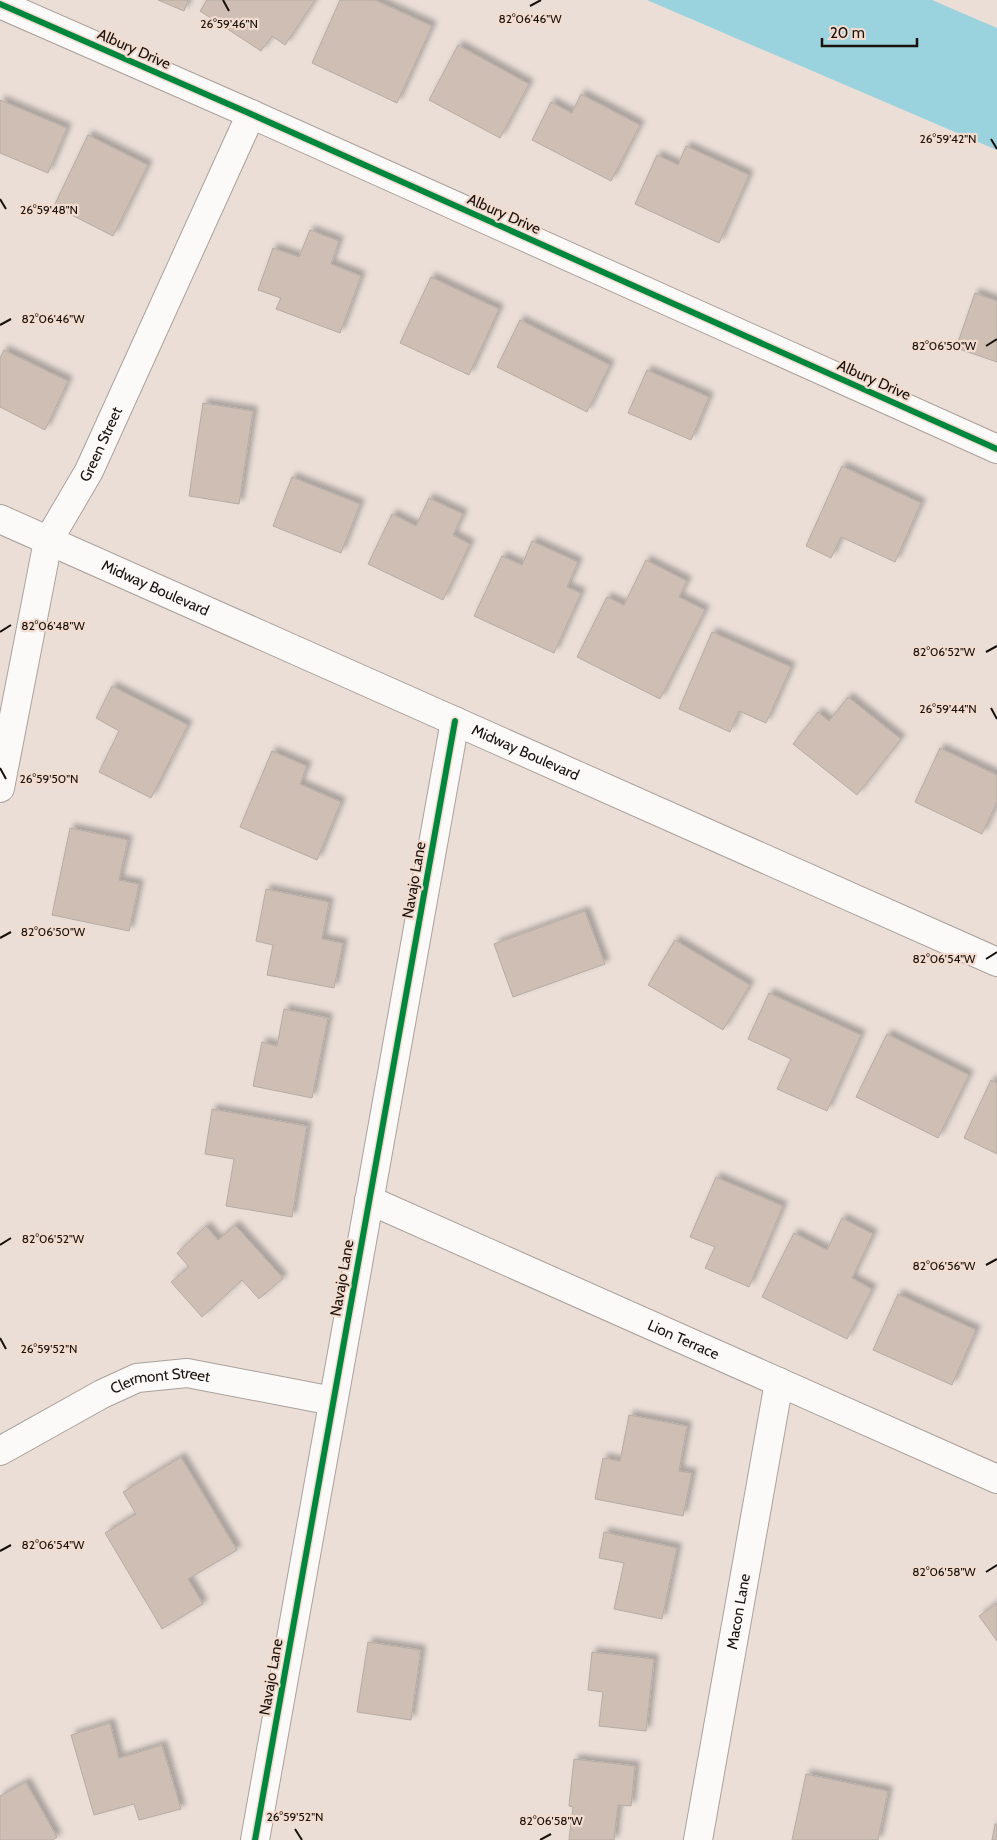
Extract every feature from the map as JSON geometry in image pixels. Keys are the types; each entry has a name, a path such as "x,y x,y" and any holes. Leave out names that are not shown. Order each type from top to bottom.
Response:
{"street":[{"name":"Albury Drive","path":"0,4 251,114 997,449"},
{"name":"Green Street","path":"0,788 48,541 89,471 251,114"},
{"name":"Midway Boulevard","path":"0,519 997,962"},
{"name":"Navajo Lane","path":"255,1840 455,721"},
{"name":"Lion Terrace","path":"369,1200 997,1479"},
{"name":"Clermont Street","path":"0,1451 102,1394 137,1378 187,1373 333,1401"},
{"name":"Macon Lane","path":"698,1840 779,1382"}],"water":[{"path":"647,0 932,0 997,28 997,150"}],"building":[{"path":"158,0 188,0 184,11"},
{"path":"207,0 315,0 285,45 272,36 261,51 200,11"},
{"path":"340,0 375,0 432,26 397,103 312,63"},
{"path":"458,45 529,84 500,138 429,100"},
{"path":"581,94 640,125 611,181 532,140 551,102 572,113"},
{"path":"0,100 67,128 48,173 0,153"},
{"path":"88,135 148,165 113,236 54,206"},
{"path":"686,146 749,175 719,243 635,204 657,155 678,165"},
{"path":"310,230 339,241 331,264 361,276 340,333 276,309 281,298 258,290 273,248 299,257"},
{"path":"431,277 499,309 469,375 400,343"},
{"path":"975,293 997,301 997,362 956,348"},
{"path":"520,320 610,365 587,412 497,367"},
{"path":"4,350 68,381 45,430 0,407 0,358"},
{"path":"647,370 709,397 691,440 628,413"},
{"path":"203,403 253,411 239,504 189,496"},
{"path":"842,466 921,503 895,562 841,537 831,558 806,546"},
{"path":"292,477 360,504 341,553 273,526"},
{"path":"429,498 463,514 453,535 470,544 443,600 368,564 392,514 416,526"},
{"path":"532,541 578,562 567,587 581,593 554,653 474,616 502,556 522,565"},
{"path":"646,560 687,581 679,597 705,610 660,699 577,657 607,597 624,605"},
{"path":"712,632 791,667 766,723 739,711 730,732 679,709"},
{"path":"112,686 188,725 151,798 99,772 119,731 96,718"},
{"path":"848,697 901,739 857,795 793,744 818,712 829,721"},
{"path":"940,748 997,775 997,802 982,834 915,802"},
{"path":"272,751 307,766 300,784 341,802 317,860 240,827"},
{"path":"70,828 128,840 119,880 139,884 129,931 52,915"},
{"path":"266,889 329,902 322,939 343,943 334,988 267,975 273,945 256,941"},
{"path":"585,911 605,964 513,997 494,944"},
{"path":"675,940 750,985 723,1030 648,985"},
{"path":"769,993 861,1035 827,1111 777,1089 791,1059 748,1039"},
{"path":"284,1009 328,1018 312,1098 253,1086 262,1042 277,1046"},
{"path":"887,1034 969,1075 938,1138 856,1097"},
{"path":"991,1080 997,1083 997,1154 964,1138"},
{"path":"212,1109 307,1126 292,1217 226,1206 234,1159 205,1154"},
{"path":"716,1177 783,1206 749,1287 705,1268 715,1247 690,1237"},
{"path":"842,1218 873,1234 852,1278 872,1289 847,1339 762,1297 794,1233 827,1250"},
{"path":"235,1225 283,1278 259,1299 242,1280 202,1317 171,1282 189,1267 177,1253 206,1226 218,1240"},
{"path":"898,1294 976,1330 952,1385 873,1350"},
{"path":"629,1415 687,1426 679,1471 692,1473 683,1516 595,1499 603,1458 620,1461"},
{"path":"181,1457 237,1550 188,1579 203,1604 162,1629 105,1533 136,1514 123,1492"},
{"path":"604,1532 677,1548 662,1619 614,1609 624,1563 599,1558"},
{"path":"997,1603 997,1641 979,1616"},
{"path":"368,1642 421,1650 411,1720 357,1712"},
{"path":"592,1652 654,1659 646,1731 599,1726 603,1692 588,1690"},
{"path":"110,1723 119,1758 162,1745 181,1809 139,1820 134,1804 94,1815 71,1735"},
{"path":"574,1759 635,1766 631,1806 618,1805 614,1840 569,1840 573,1807 569,1806"},
{"path":"806,1774 888,1791 878,1840 792,1840"},
{"path":"26,1782 57,1837 53,1840 0,1840 0,1796"},
{"path":"995,1824 997,1824 997,1840 992,1840"}],"cycle path":[{"path":"0,4 251,114 997,449"},
{"path":"255,1840 455,721"}]}
